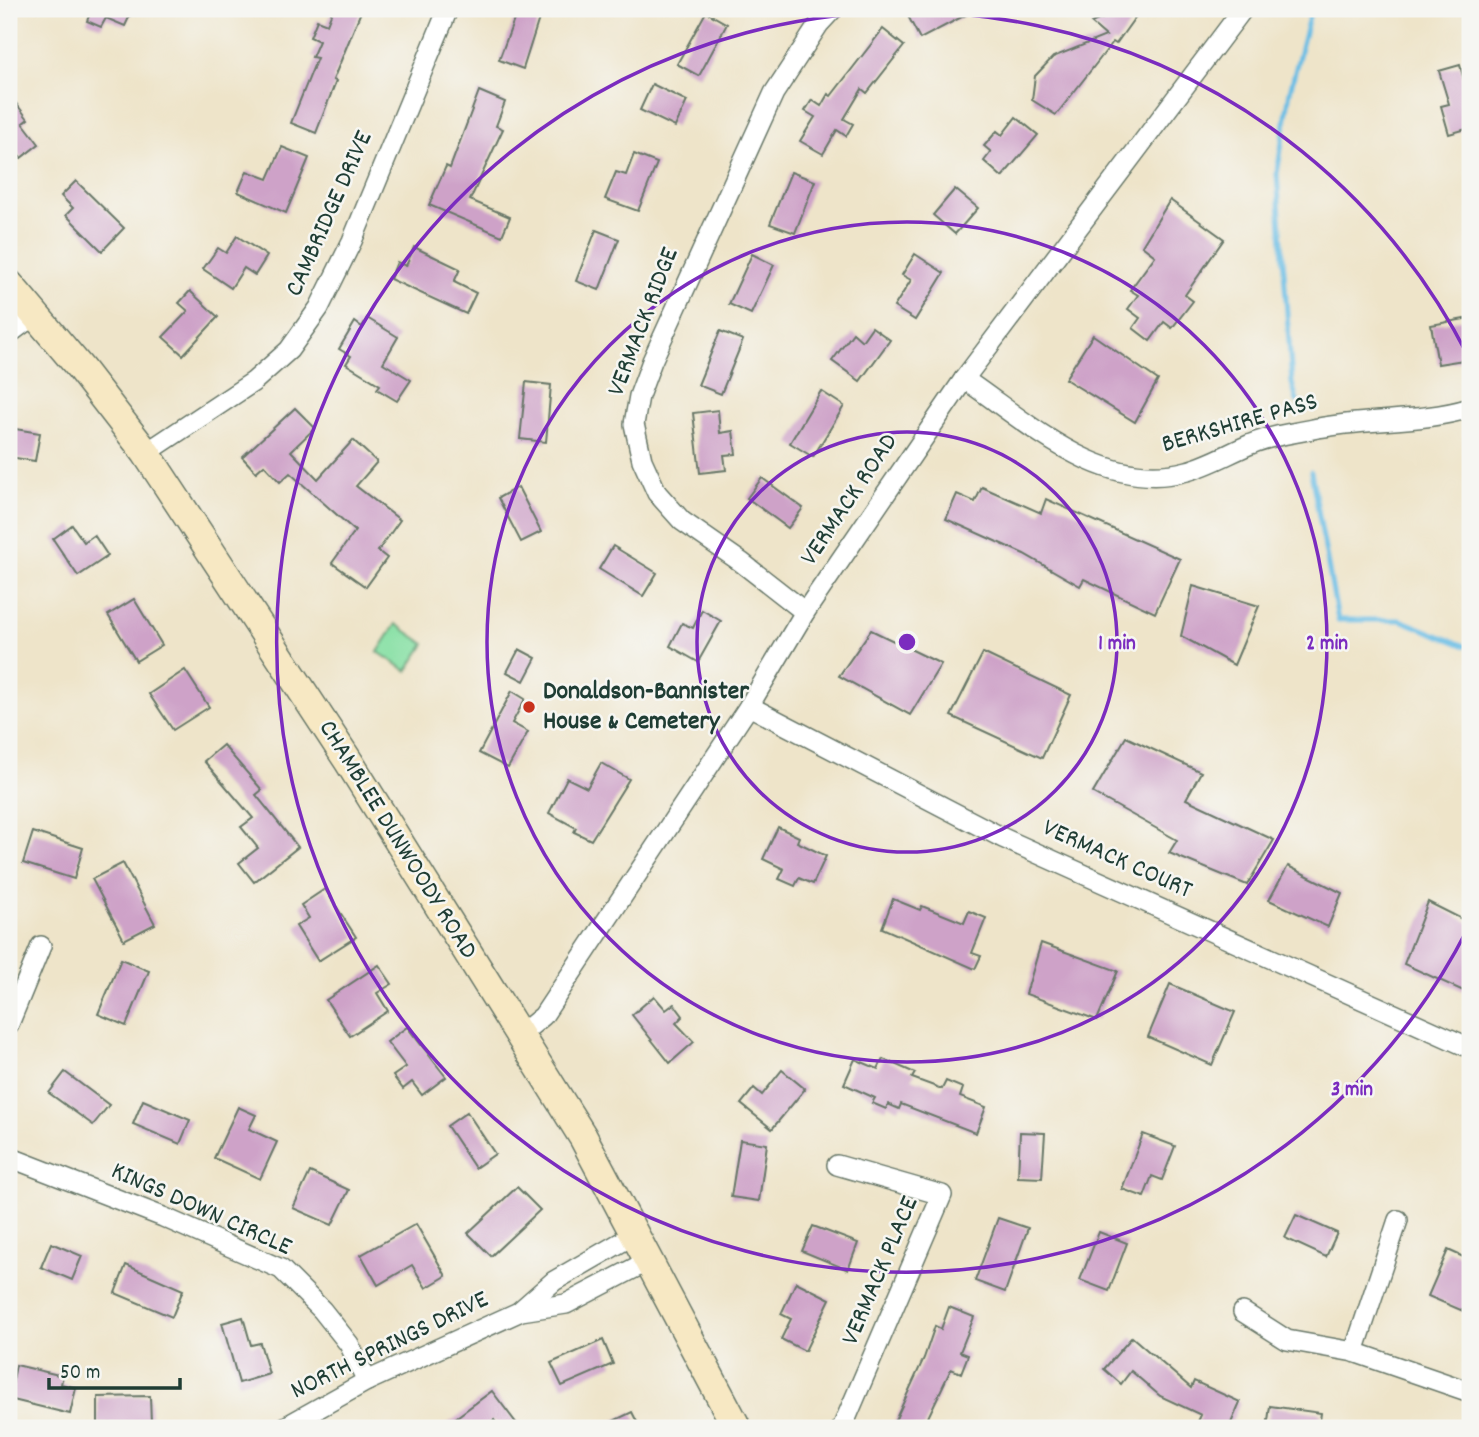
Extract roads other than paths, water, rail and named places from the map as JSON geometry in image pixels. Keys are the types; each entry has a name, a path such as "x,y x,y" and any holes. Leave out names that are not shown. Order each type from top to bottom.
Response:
{"street":[{"name":"CAMBRIDGE DRIVE","path":"146,453 253,382 289,350 319,308 352,241 448,9"},
{"name":"VERMACK RIDGE","path":"805,612 741,562 682,521 657,493 642,460 634,424 639,396 652,361 774,93 819,24 833,9"},
{"name":"VERMACK ROAD","path":"521,1034 544,1016 749,706 805,612 964,379 1243,9"},
{"name":"CHAMBLEE DUNWOODY ROAD","path":"9,284 33,316 81,369 146,453 349,762 443,916 521,1034 636,1233 737,1428"},
{"path":"9,334 33,316"},
{"name":"BERKSHIRE PASS","path":"964,379 1073,453 1097,465 1145,474 1183,472 1209,465 1253,443 1348,422 1446,415 1470,408"},
{"name":"VERMACK COURT","path":"749,706 1003,838 1470,1048"},
{"path":"9,1024 41,946"},
{"name":"KINGS DOWN CIRCLE","path":"9,1157 163,1217 281,1269 322,1310 349,1344 367,1381"},
{"name":"VERMACK PLACE","path":"837,1165 942,1195 842,1428"},
{"path":"1354,1352 1398,1220"},
{"name":"NORTH SPRINGS DRIVE","path":"521,1311 554,1281 636,1233"},
{"name":"NORTH SPRINGS DRIVE","path":"284,1428 367,1381 521,1311 566,1304 650,1261"},
{"path":"1242,1312 1287,1340 1354,1352 1470,1392"}],"waterway":[{"path":"1297,401 1292,383 1277,174 1290,91 1311,9"},
{"path":"1311,472 1338,620 1400,620 1470,648"}],"place":[{"name":"Donaldson-Bannister House & Cemetery","path":"529,707"}]}
